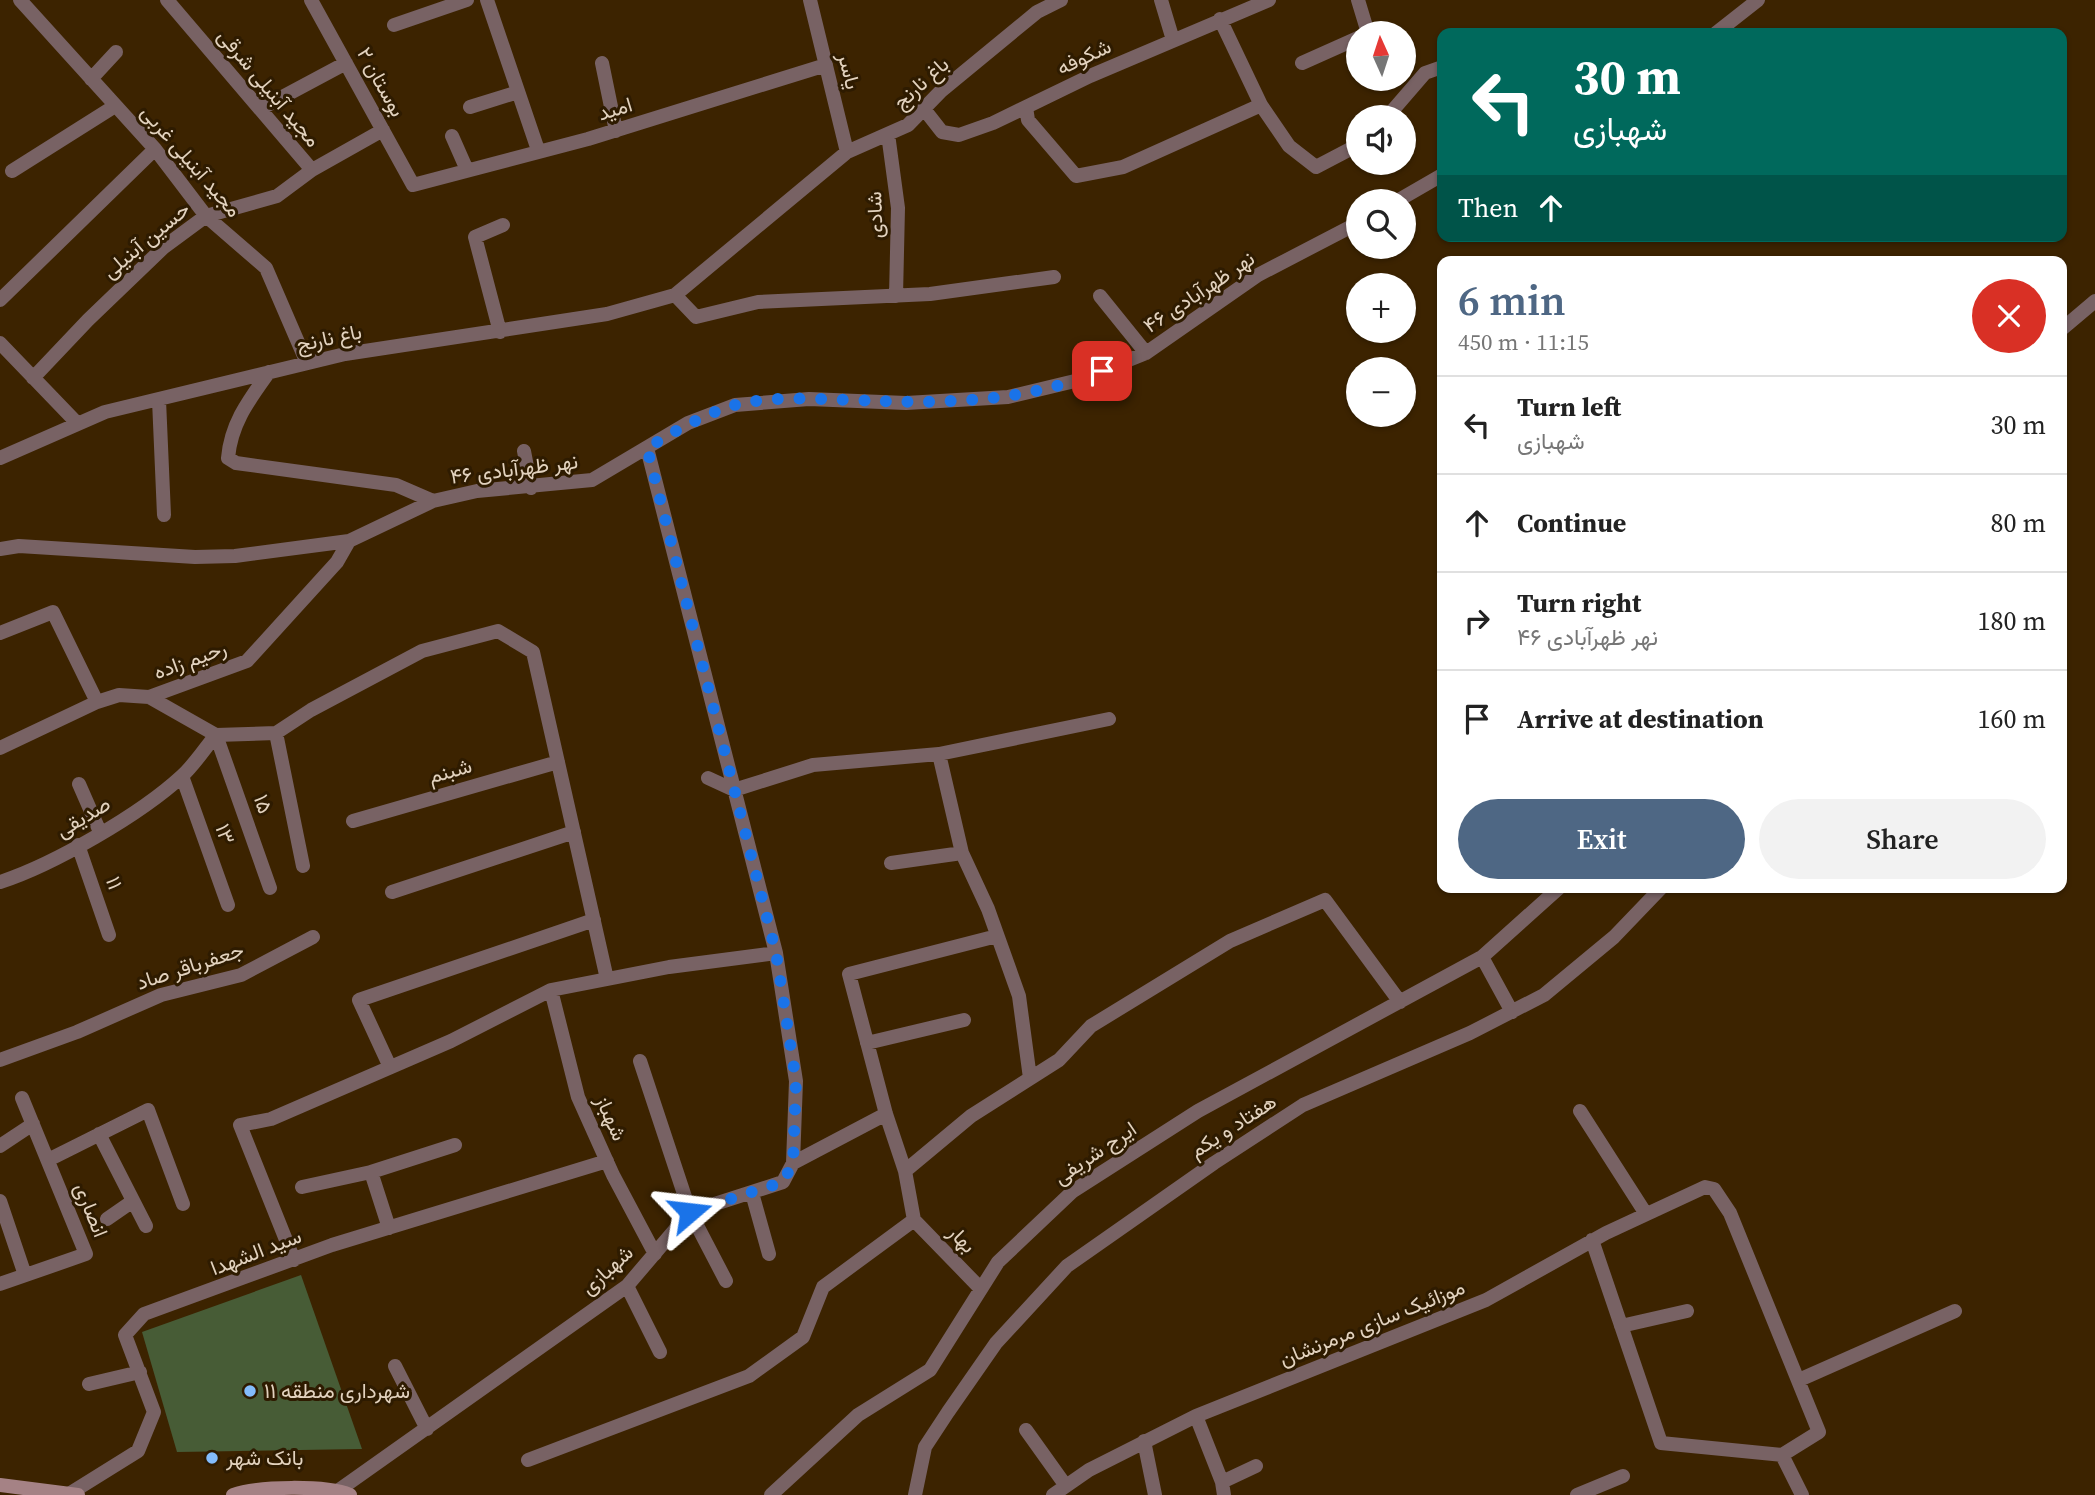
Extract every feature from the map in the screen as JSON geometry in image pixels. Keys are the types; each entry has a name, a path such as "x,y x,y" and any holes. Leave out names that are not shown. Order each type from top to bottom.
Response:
{"main road":[{"path":"0,1485 73,1494"},
{"path":"233,1495 291,1489 345,1493"}],"street":[{"name":"مجید آبنیلی غربی","path":"20,0 155,149 206,216 266,268 307,363"},
{"name":"مجید آبنیلی شرقی","path":"167,0 312,170"},
{"name":"بوستان ۲","path":"311,0 413,185"},
{"path":"394,25 467,0"},
{"path":"487,0 538,150"},
{"name":"یاسر","path":"810,0 847,152"},
{"name":"باغ نارنج","path":"0,458 105,412 307,363 345,354 607,314 675,295 847,152 908,125 1037,12 1061,0"},
{"path":"1161,0 1173,40"},
{"name":"شکوفه","path":"924,109 942,132 959,135 1220,19 1269,0"},
{"path":"1358,0 1364,21"},
{"path":"1722,28 1758,0"},
{"path":"1220,19 1261,105 1289,146 1316,167 1346,151"},
{"path":"1302,63 1346,43"},
{"path":"91,79 116,52"},
{"path":"260,109 346,63"},
{"path":"601,63 616,131"},
{"name":"امید","path":"413,185 616,131 826,65"},
{"path":"1398,105 1426,73 1437,69"},
{"path":"470,107 518,92"},
{"path":"1026,107 1028,120 1076,176 1123,167 1261,105"},
{"path":"12,171 115,106"},
{"name":"حسین آبنیلی","path":"33,378 88,320 164,247 206,216 277,196 312,170 383,130"},
{"name":"شادی","path":"888,134 898,208 896,296"},
{"path":"452,136 467,170"},
{"path":"0,300 155,149"},
{"path":"1416,190 1437,178"},
{"path":"500,332 475,237 503,225"},
{"name":"نهر ظهرآبادی ۴۶","path":"0,549 19,546 195,557 235,556 349,541 433,501 477,491 531,488 592,480 688,424 735,405 809,399 906,402 1008,397 1079,380 1146,353 1258,275 1346,229"},
{"path":"675,295 696,317 758,302 930,294 1054,277"},
{"path":"1100,296 1146,353"},
{"path":"2067,325 2095,301"},
{"path":"0,344 77,424"},
{"path":"270,372 246,402 230,434 228,458 236,463 396,485 433,501"},
{"path":"159,400 164,515"},
{"path":"647,448 776,953 796,1081 793,1163 783,1182 690,1212"},
{"path":"524,451 531,488"},
{"name":"رحیم زاده","path":"0,748 97,702 119,695 149,697 247,661 337,562 349,541"},
{"path":"0,633 53,612 97,702"},
{"path":"149,697 216,734 276,733 311,710 422,651 498,631 533,652 607,979"},
{"path":"708,778 734,790 813,765 939,754 1109,719"},
{"path":"276,733 303,866"},
{"name":"صدیقی","path":"0,882 31,872 78,845 182,776 216,734"},
{"name":"۱۵","path":"216,734 270,888"},
{"path":"939,754 962,853 998,936 1020,996 1030,1078"},
{"name":"شبنم","path":"353,821 558,762"},
{"name":"۱۳","path":"182,776 228,905"},
{"path":"79,784 100,832"},
{"path":"392,892 574,832"},
{"name":"۱۱","path":"78,845 109,935"},
{"path":"891,863 962,853"},
{"name":"ایرج شریفی","path":"771,1495 858,1415 930,1370 998,1262 1073,1191 1198,1111 1482,957 1553,893"},
{"name":"هفتاد و یکم","path":"915,1495 925,1447 996,1343 1067,1266 1214,1163 1303,1105 1512,1012 1544,995 1614,937 1656,893"},
{"path":"905,1171 971,1116 1059,1060 1091,1027 1230,941 1325,900 1400,1002"},
{"path":"390,1067 359,1000 594,919"},
{"path":"528,1460 749,1376 803,1337 823,1287 914,1220 905,1171 886,1114 849,974 998,936"},
{"name":"جعفرباقر صاد","path":"0,1060 78,1032 161,995 241,975 313,937"},
{"path":"294,1259 240,1125 271,1119 390,1067 551,990 669,967 776,953"},
{"path":"1482,957 1512,1012"},
{"name":"شهباز","path":"551,990 578,1097 654,1254"},
{"path":"867,1043 964,1020"},
{"path":"640,1061 690,1212 726,1281"},
{"name":"انصاری","path":"0,1284 86,1254 22,1098"},
{"path":"48,1160 148,1110 183,1204"},
{"path":"1580,1111 1646,1214"},
{"path":"793,1163 886,1114"},
{"path":"0,1146 33,1124"},
{"path":"99,1135 146,1226"},
{"path":"302,1187 371,1172 455,1145"},
{"name":"سید الشهدا","path":"73,1494 138,1451 154,1412 125,1335 144,1314 294,1259 607,1161"},
{"path":"371,1172 389,1228"},
{"name":"موزائیک سازی مرمرنشان","path":"1053,1495 1144,1441 1196,1416 1486,1300 1592,1240 1706,1186 1714,1189 1730,1213 1799,1380"},
{"path":"752,1193 769,1254"},
{"path":"0,1201 25,1275"},
{"path":"107,1219 133,1201"},
{"name":"شهبازی","path":"345,1493 426,1429 627,1286 690,1212"},
{"name":"بهار","path":"914,1220 981,1288"},
{"path":"1592,1240 1661,1443 1782,1455 1819,1432 1799,1380 1955,1311"},
{"path":"627,1286 660,1352"},
{"path":"1621,1326 1687,1311"},
{"path":"395,1366 426,1429"},
{"path":"89,1384 140,1372"},
{"path":"1196,1416 1223,1488 1256,1466"},
{"path":"1026,1430 1066,1486"},
{"path":"1144,1441 1154,1495"},
{"path":"1782,1455 1802,1495"},
{"path":"1577,1495 1623,1476"}],"building":[{"name":"شهرداری منطقه ۱۱","path":"301,1275 362,1449 177,1452 142,1332"}],"place":[{"name":"شهرداری منطقه ۱۱","path":"250,1391"},
{"name":"بانک شهر","path":"212,1458"}],"route":[{"path":"690,1212 783,1182 793,1163 796,1081 776,953 647,448 688,424 735,405 809,399 906,402 1008,397 1079,380 1102,371"}]}
